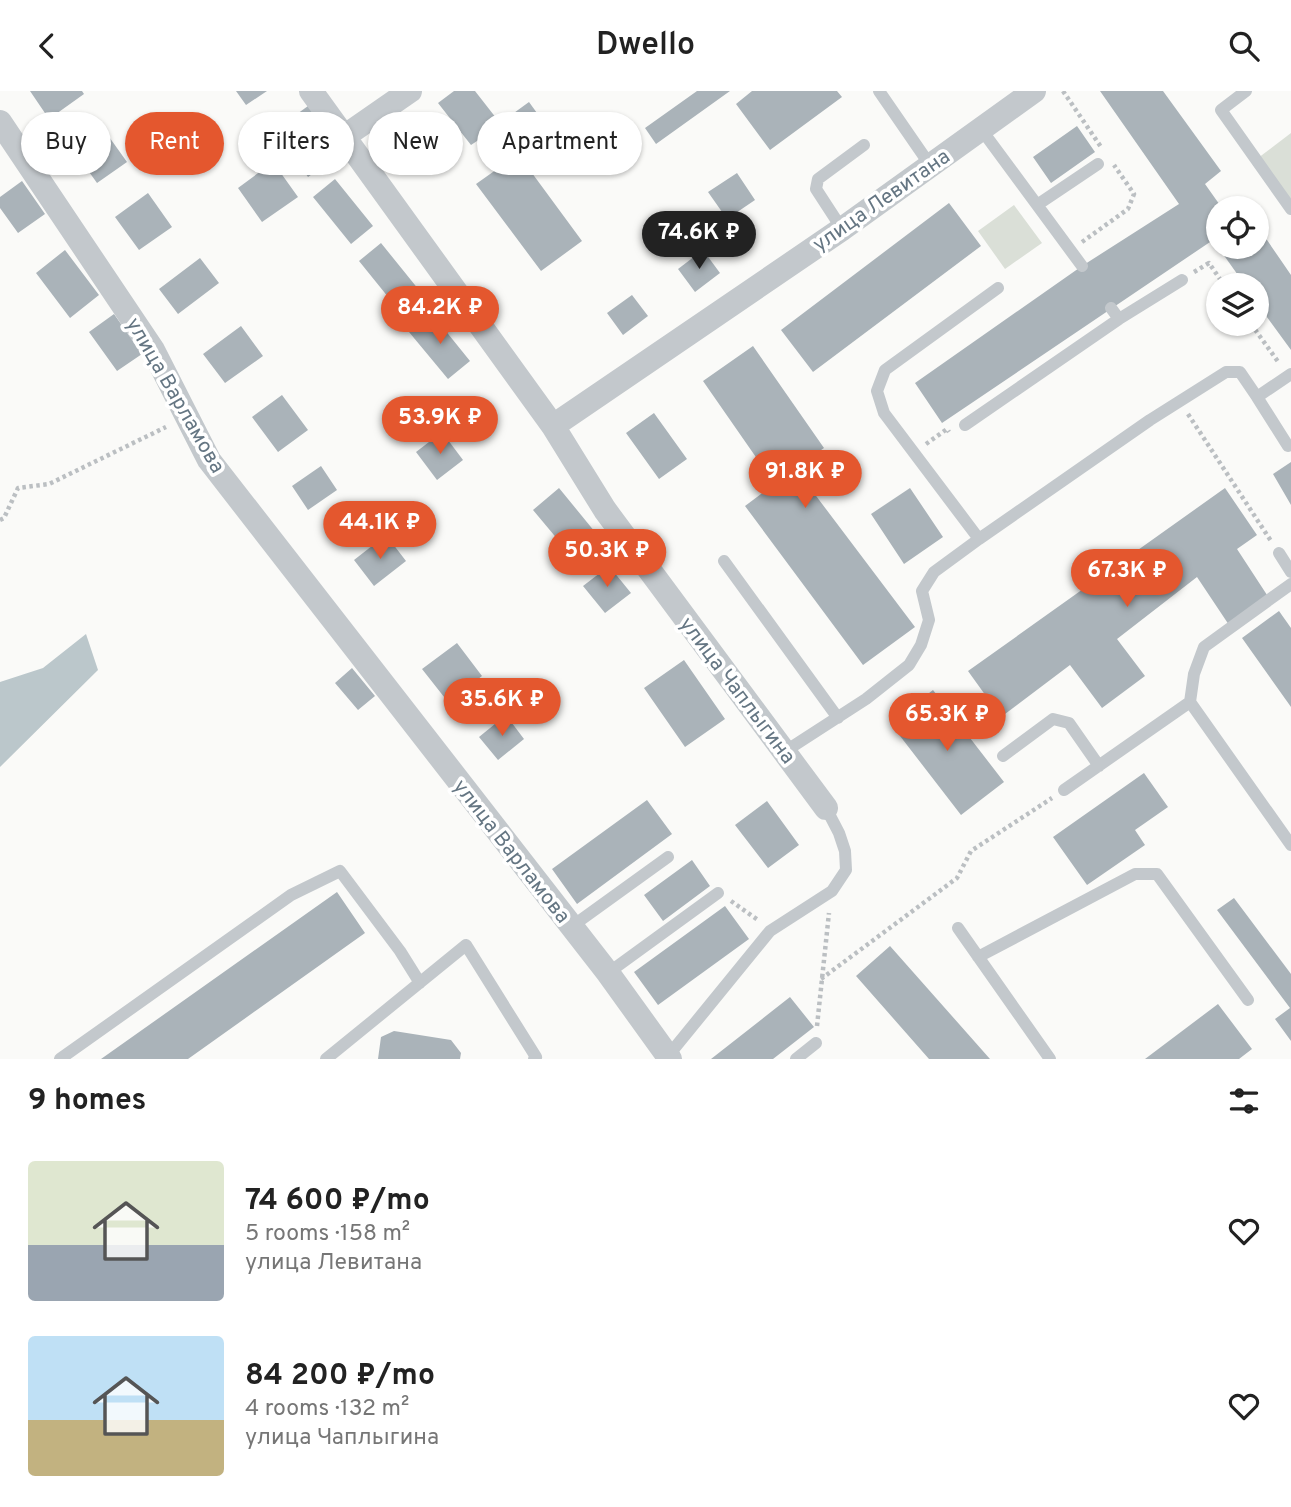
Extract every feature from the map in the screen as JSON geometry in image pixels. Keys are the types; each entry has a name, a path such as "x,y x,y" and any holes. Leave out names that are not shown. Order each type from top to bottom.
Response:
{"street":[{"name":"улица Чаплыгина","path":"311,91 327,112"},
{"path":"354,130 410,91"},
{"name":"улица Левитана","path":"553,426 842,229 1034,91"},
{"name":"улица Варламова","path":"0,122 153,349 209,460 608,974 669,1057"},
{"name":"улица Чаплыгина","path":"354,149 553,426 605,510 826,809"}],"lane":[{"path":"880,91 930,165"},
{"path":"1246,91 1221,110 1290,206"},
{"path":"981,129 1082,266"},
{"path":"842,229 816,189 818,179 864,145"},
{"path":"1037,205 1102,159"},
{"path":"965,425 1115,314 1182,280"},
{"path":"979,539 884,413 877,391 885,370 998,288"},
{"path":"784,753 866,699 909,665 921,645 929,620 922,591 934,572 1226,372 1240,372 1288,446"},
{"path":"1257,397 1289,375"},
{"path":"1279,553 1291,572"},
{"path":"724,561 838,717"},
{"path":"1291,584 1204,647 1194,674 1190,702 1291,845"},
{"path":"1064,790 1190,702"},
{"path":"1003,755 1054,719 1069,723 1099,766"},
{"path":"669,1057 770,932 832,891 846,870 845,851 826,809"},
{"path":"571,927 668,857"},
{"path":"60,1059 291,895 340,871 400,951 420,983"},
{"path":"978,957 1135,874 1157,874 1248,1000"},
{"path":"608,974 718,893"},
{"path":"957,928 1050,1059"},
{"path":"326,1059 466,945 536,1058"},
{"path":"796,1059 817,1038"}],"path":[{"path":"1063,91 1102,159"},
{"path":"1070,250 1128,209 1134,194 1113,164"},
{"path":"1209,263 1216,273"},
{"path":"1260,336 1289,375"},
{"path":"1180,401 1279,553"},
{"path":"0,520 4,518 18,488 49,484 187,417"},
{"path":"929,442 947,429 951,435"},
{"path":"821,979 957,878 971,851 1064,790"},
{"path":"817,1038 832,891"},
{"path":"718,893 770,932"}],"shaded area":[{"path":"1291,133 1291,203 1258,158"},
{"path":"1014,205 1042,243 1005,269 978,231"},
{"path":"86,634 98,670 0,767 0,682 43,668"}],"building":[{"path":"30,91 82,91 84,94 59,112 44,112"},
{"path":"236,91 267,91 246,105"},
{"path":"454,91 475,91 491,112 477,112 477,141 471,145 463,135 463,112 445,112 438,103"},
{"path":"697,91 730,91 656,144 645,128"},
{"path":"752,91 837,91 842,97 770,150 736,104"},
{"path":"1100,91 1163,91 1221,171 1205,184 1214,196 1206,196 1206,245 942,423 915,383 1082,266 1179,204"},
{"path":"529,102 536,112 515,112"},
{"path":"308,106 312,112 300,112"},
{"path":"1077,126 1095,152 1051,183 1033,157"},
{"path":"111,140 125,159 125,163 111,173"},
{"path":"737,173 755,200 727,219 708,192"},
{"path":"91,175 108,175 97,183"},
{"path":"256,175 282,175 298,197 262,222 238,188"},
{"path":"489,175 533,175 582,241 541,271 476,184"},
{"path":"335,179 373,226 351,244 313,197"},
{"path":"22,181 45,214 18,233 0,208 0,197"},
{"path":"148,193 172,227 139,250 115,217"},
{"path":"949,203 981,246 813,372 781,330"},
{"path":"381,243 419,290 397,308 359,261"},
{"path":"1269,243 1291,275 1291,350 1269,320 1269,273 1236,273 1227,259 1269,259"},
{"path":"65,250 99,295 70,318 36,273"},
{"path":"703,250 720,273 695,292 678,269"},
{"path":"200,258 219,283 178,314 159,289"},
{"path":"632,295 648,316 623,335 607,313"},
{"path":"114,314 142,354 117,371 89,332"},
{"path":"432,314 470,361 448,379 409,332"},
{"path":"241,326 263,356 225,383 203,354"},
{"path":"753,346 824,448 795,468 915,627 863,665 745,506 781,479 774,483 703,381"},
{"path":"282,395 308,430 278,452 252,417"},
{"path":"654,413 687,459 659,479 626,433"},
{"path":"442,432 463,460 437,480 416,452"},
{"path":"1291,462 1291,505 1273,474"},
{"path":"321,466 337,490 308,510 292,486"},
{"path":"559,488 595,532 569,553 533,510"},
{"path":"910,488 943,537 904,564 871,514"},
{"path":"1225,488 1257,535 1237,549 1269,598 1229,625 1197,577 1117,639 1145,676 1102,708 1070,665 1001,717 968,671"},
{"path":"386,535 406,561 374,586 354,560"},
{"path":"609,566 631,593 605,613 583,586"},
{"path":"1279,611 1291,628 1291,707 1242,638"},
{"path":"457,643 482,676 448,702 422,669"},
{"path":"684,660 725,719 685,747 644,688"},
{"path":"352,668 375,696 358,710 335,683"},
{"path":"933,690 1004,782 961,815 890,723"},
{"path":"506,715 524,739 498,760 479,737"},
{"path":"1144,773 1168,807 1135,830 1145,845 1087,885 1053,837"},
{"path":"647,800 672,834 577,904 552,869"},
{"path":"767,801 799,845 768,868 735,825"},
{"path":"692,860 710,886 663,921 644,895"},
{"path":"337,892 365,933 188,1059 101,1059"},
{"path":"1234,898 1291,974 1291,1041 1275,1019 1290,1008 1217,910"},
{"path":"725,906 749,939 658,1005 634,972"},
{"path":"890,946 990,1059 929,1059 856,976"},
{"path":"790,997 814,1027 773,1059 711,1059"},
{"path":"1218,1004 1252,1049 1239,1059 1145,1059"},
{"path":"394,1031 451,1040 461,1053 460,1059 378,1059 381,1037"}]}
